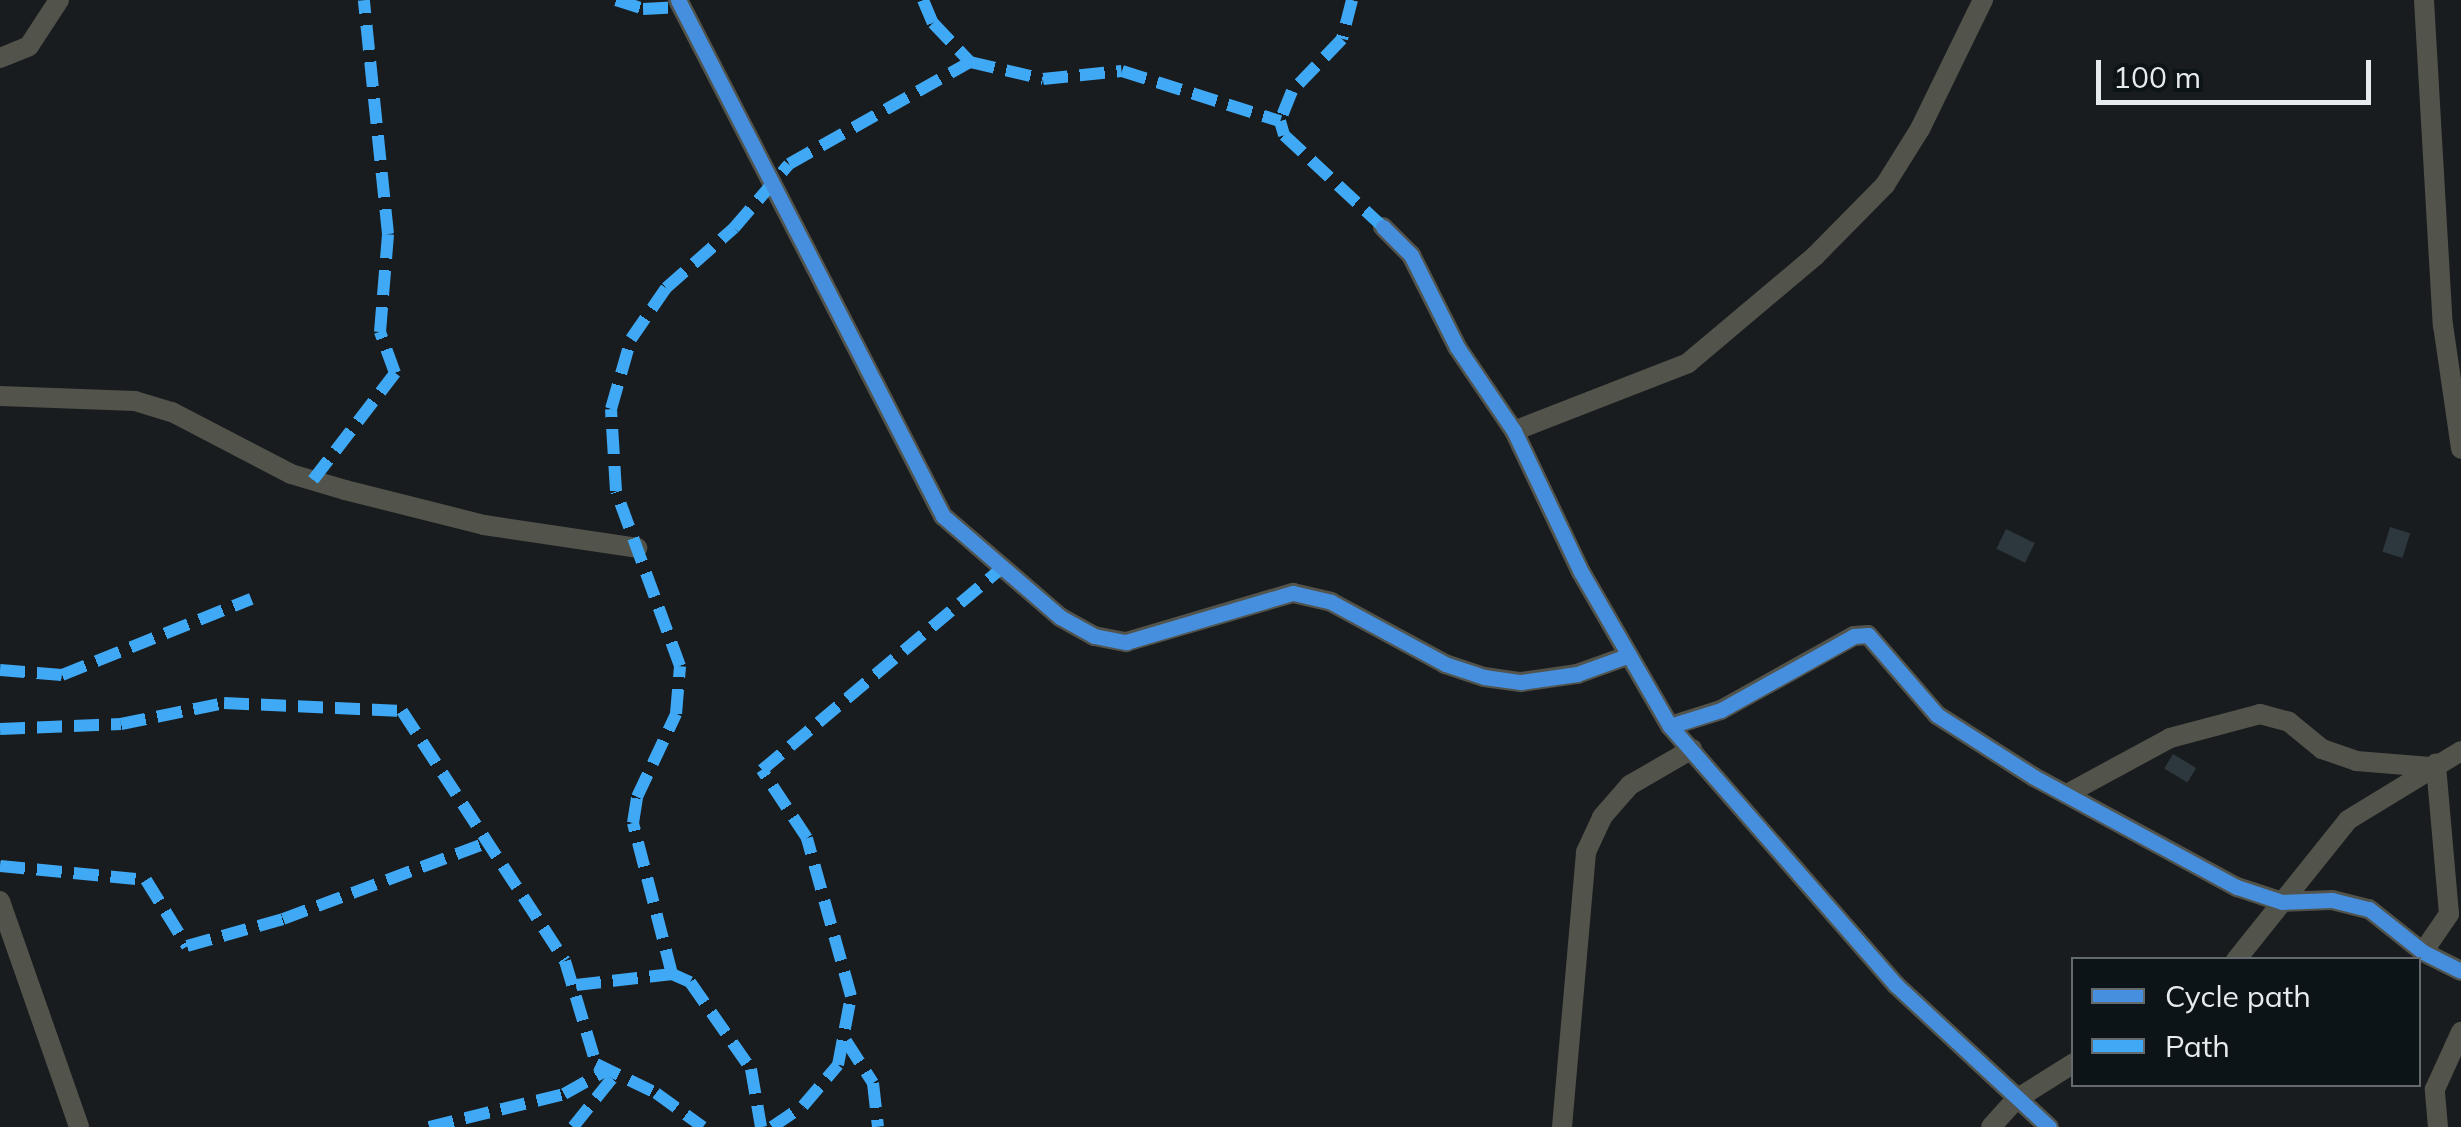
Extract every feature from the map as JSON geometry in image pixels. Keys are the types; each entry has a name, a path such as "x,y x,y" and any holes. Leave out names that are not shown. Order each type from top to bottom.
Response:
{"street":[{"path":"0,58 29,46 58,0"},
{"path":"678,0 943,516 1060,617 1094,636 1126,642 1293,593 1331,602 1444,664 1484,677 1522,682 1577,674 1627,656"},
{"path":"1514,431 1688,363 1815,256 1885,184 1920,129 1984,0"},
{"path":"2424,0 2443,326 2461,449"},
{"path":"1384,227 1412,255 1457,347 1514,431 1627,656 1670,726 1896,985 2015,1100 2049,1127"},
{"path":"0,396 135,401 172,412 291,474 484,524 637,548"},
{"path":"1670,726 1721,710 1854,636 1868,635 1937,715 2066,794 2237,887 2282,902 2332,900 2369,909 2423,952 2461,970"},
{"path":"2066,794 2170,738 2260,714 2288,722 2322,749 2356,761 2434,765"},
{"path":"1562,1127 1586,852 1602,818 1630,785 1692,749"},
{"path":"2238,957 2348,820 2461,751"},
{"path":"2423,952 2449,914 2434,765"},
{"path":"0,901 80,1127"},
{"path":"2438,1127 2436,1088 2461,1032"},
{"path":"1991,1127 2015,1100 2071,1065"}],"building":[{"path":"2390,527 2410,533 2402,558 2382,552"},
{"path":"2006,529 2035,543 2025,563 1996,549"},
{"path":"2173,754 2196,768 2187,782 2164,769"}],"marked path":[{"path":"313,480 395,373 380,332 388,234 364,0"},
{"path":"616,0 643,9 681,7"},
{"path":"923,0 933,23 970,62 1043,79 1122,71 1280,121"},
{"path":"1352,0 1342,39 1292,91 1280,121 1284,135 1383,227"},
{"path":"672,974 633,823 637,797 676,714 680,666 616,491 611,409 631,339 666,288 734,228 789,164 970,62"},
{"path":"772,1127 803,1106 838,1065 851,996 807,838 762,770 1002,568"},
{"path":"0,670 62,675 251,599"},
{"path":"0,729 121,724 224,703 402,711 565,961 596,1064 656,1093 703,1127"},
{"path":"0,866 146,880 187,946 283,919 484,844"},
{"path":"576,985 672,974 690,982 751,1069 761,1127"},
{"path":"846,1041 873,1083 878,1127"},
{"path":"429,1127 564,1094 605,1071"},
{"path":"573,1127 614,1076"}],"cycle path":[{"path":"678,0 943,516 1060,617 1094,636 1126,642 1293,593 1331,602 1445,664 1484,677 1521,682 1577,674 1627,656"},
{"path":"1383,227 1411,255 1457,347 1514,431 1581,572 1670,726 1896,985 2049,1127"},
{"path":"1670,726 1721,710 1854,636 1868,635 1937,715 2034,777 2237,887 2282,902 2332,900 2369,909 2423,952 2461,971"}]}
